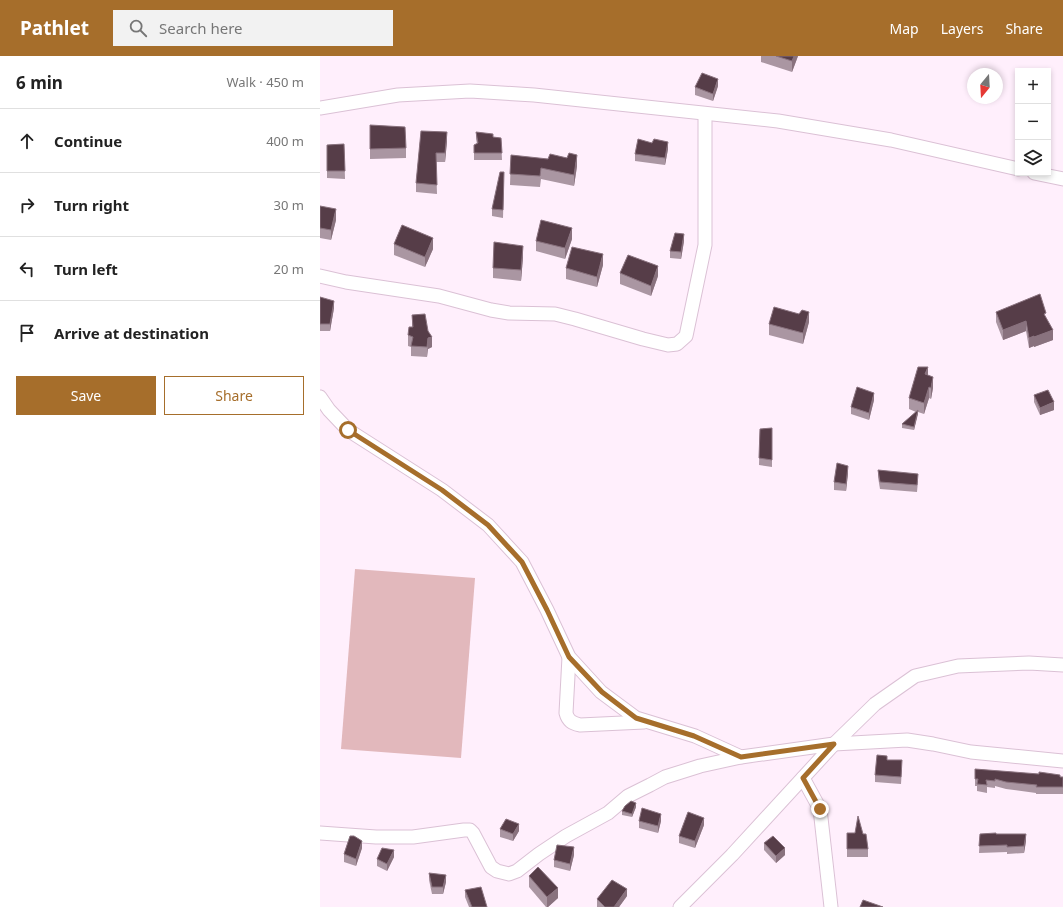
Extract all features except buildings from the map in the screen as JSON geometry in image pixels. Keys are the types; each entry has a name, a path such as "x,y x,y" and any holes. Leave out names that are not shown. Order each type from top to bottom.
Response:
{"street":[{"path":"320,108 398,95 470,91 534,94 778,122 891,140 1015,168"},
{"path":"320,276 346,282 439,296 491,310 509,313 555,314 668,345 678,344 686,336 705,245 705,114"},
{"path":"1048,176 1063,179"},
{"path":"320,397 329,410 348,430 442,490 488,525 522,562 569,657 602,692 636,718 694,736 741,757"},
{"path":"569,657 566,713 568,719 572,723 580,725 646,722"},
{"path":"680,907 732,855 834,744 875,704 915,676 958,666 1029,663 1063,665"},
{"path":"320,833 413,837 450,831 470,830 491,867 509,874 517,871 566,836 608,813 628,796 665,777 700,766 741,757 834,744 907,740 971,752 1063,761"},
{"path":"803,778 820,809 831,907"}],"shaded area":[{"path":"355,569 475,578 461,758 341,749"}],"route":[{"path":"348,430 442,490 488,525 522,562 569,657 602,692 636,718 694,736 741,757 834,744 803,778 818,802 820,809"}]}
